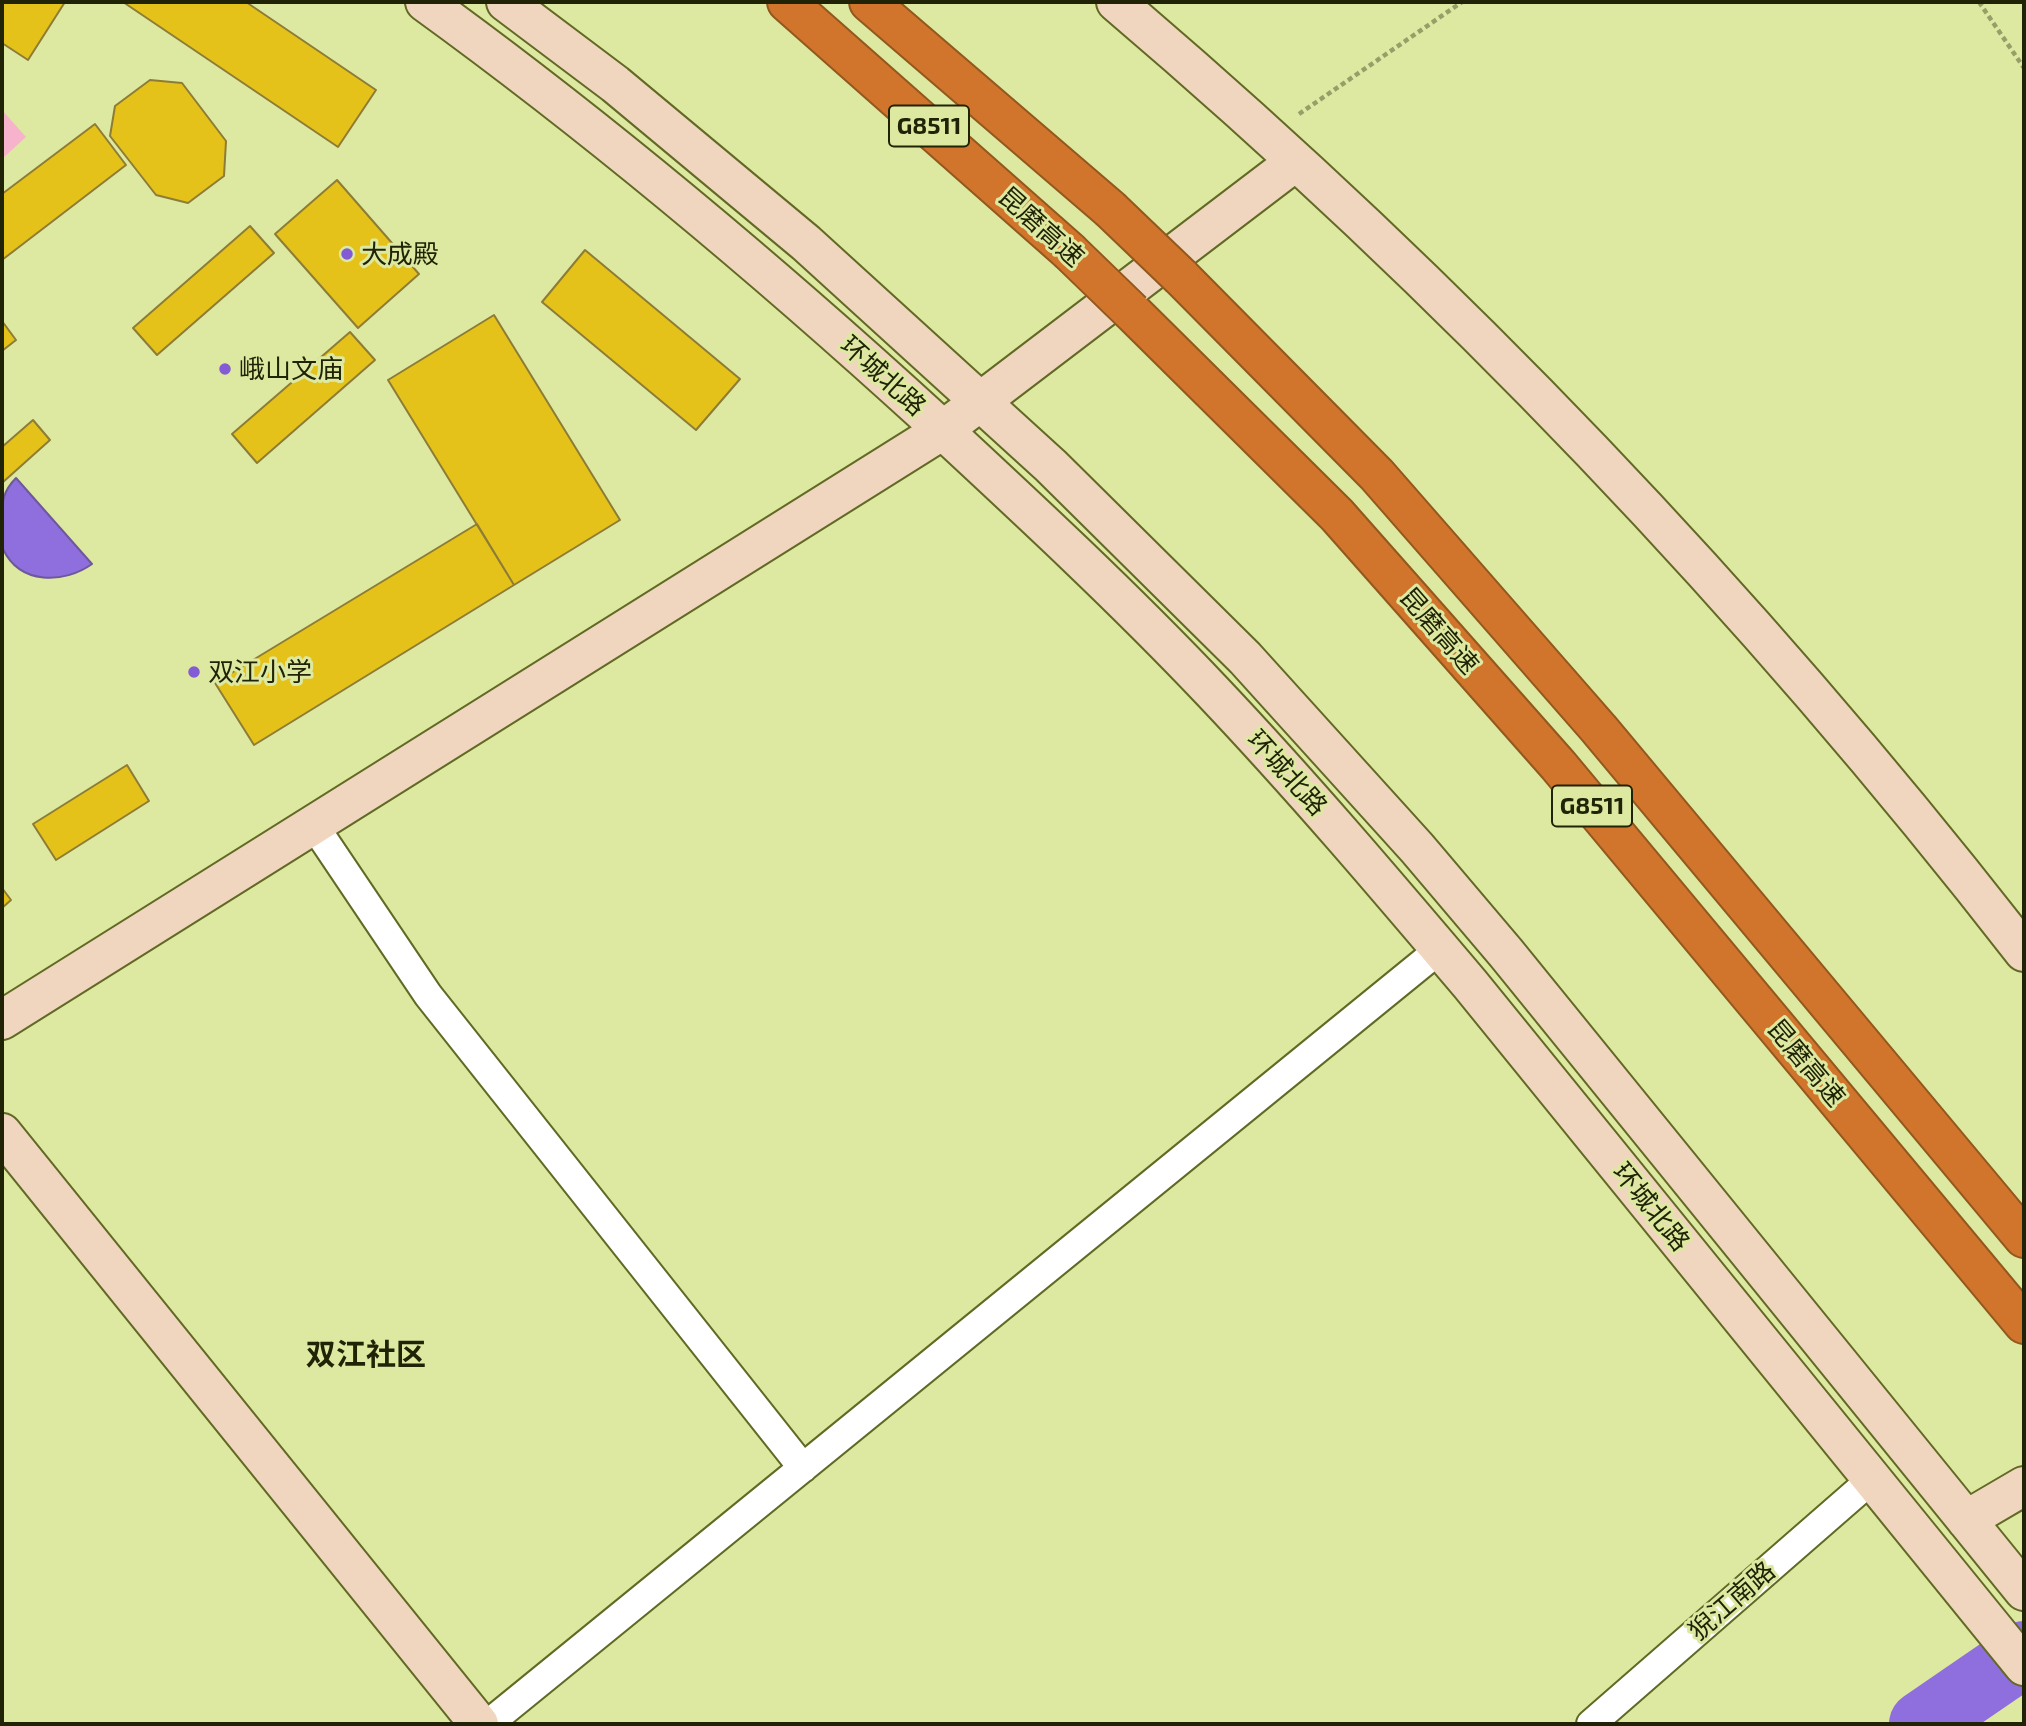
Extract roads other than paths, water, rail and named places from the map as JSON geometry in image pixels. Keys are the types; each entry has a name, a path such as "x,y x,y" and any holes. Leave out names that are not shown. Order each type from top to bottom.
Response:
{"highway":[{"name":"昆磨高速","path":"788,2 1069,251 1365,547 1567,776 2024,1324"},
{"name":"昆磨高速","path":"869,2 1110,209 1181,277 1386,485 1599,729 2024,1238"}],"main road":[{"name":"环城北路","path":"425,2 576,113 675,193 943,430 1127,605 1212,691 1440,949 2024,1667"},
{"name":"环城北路","path":"506,2 705,157 817,252 981,401 1160,571 1236,648 1417,848 2014,1578"},
{"path":"1116,2 1296,162 1515,370 1675,538 1838,723 2024,952"},
{"path":"2,1020 943,430 1296,162"},
{"path":"2,1133 479,1724"},
{"path":"1966,1520 2024,1486"}],"street":[{"path":"313,824 428,995 803,1468"},
{"path":"488,1724 1440,949"},
{"name":"猊江南路","path":"1591,1724 1872,1479"}],"waterway":[{"path":"1922,1724 2024,1654"}],"place":[{"name":"大成殿","path":"347,254"},
{"name":"峨山文庙","path":"225,369"},
{"name":"双江小学","path":"194,672"}],"district":[{"name":"双江社区","path":"366,1355"}]}
